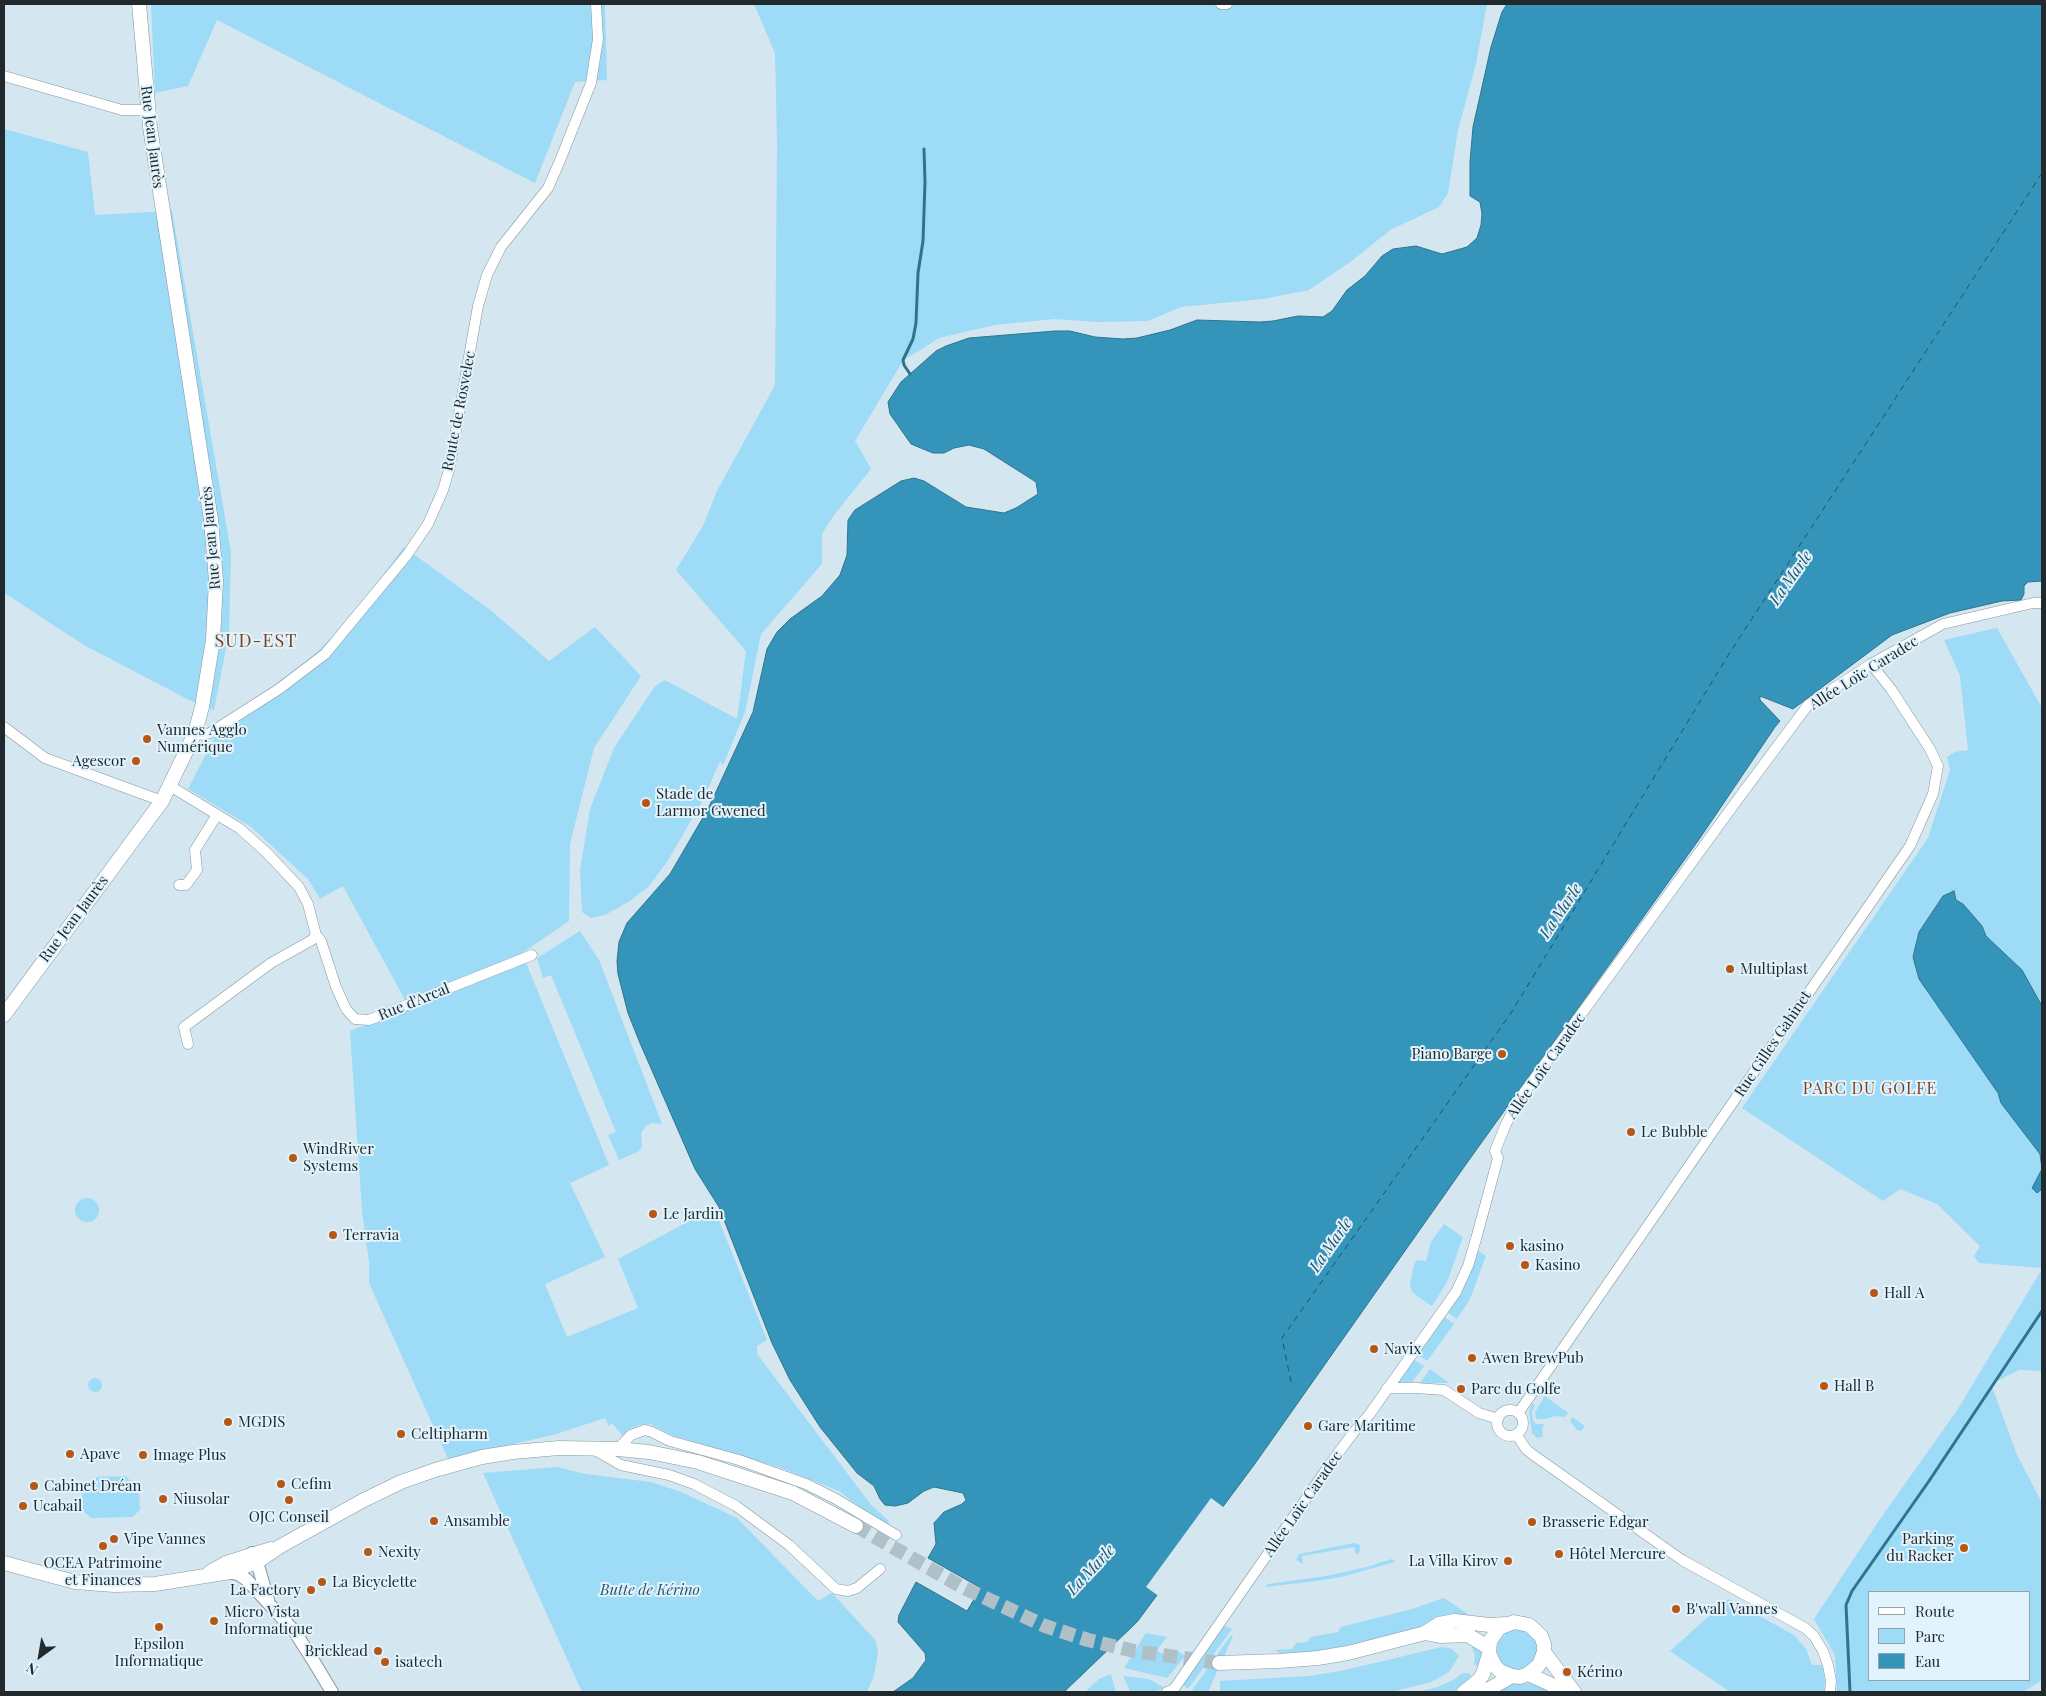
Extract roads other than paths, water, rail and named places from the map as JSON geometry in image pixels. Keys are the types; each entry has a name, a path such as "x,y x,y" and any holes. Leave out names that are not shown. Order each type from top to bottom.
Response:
{"main road":[{"name":"Rue Jean Jaurès","path":"4,1015 162,801 195,733 213,640 216,601 215,554 148,110 139,4"},
{"path":"4,1563 75,1582 114,1585 155,1584 230,1572 280,1547 362,1501 401,1482 435,1470 513,1452 591,1448 649,1452 698,1462 758,1481 800,1497 856,1526"},
{"path":"201,1576 226,1562 255,1558"},
{"path":"1219,1663 1252,1663 1318,1658 1373,1647 1425,1633 1439,1624 1455,1621 1489,1625 1514,1622 1529,1625 1541,1636 1544,1652 1574,1692"},
{"path":"1464,1692 1479,1680 1483,1674 1494,1634 1506,1624"},
{"path":"1425,1633 1440,1636 1468,1635 1489,1651 1495,1666 1505,1675 1528,1674 1563,1692"},
{"path":"1528,1674 1539,1665 1544,1652"},
{"path":"1484,1692 1512,1676"}],"street":[{"name":"Route de Rosvelec","path":"195,733 210,734 279,689 325,654 408,555 428,524 443,490 450,463 478,306 488,275 501,248 548,188 560,163 591,83 598,39 596,4"},
{"path":"1222,4 1227,4"},
{"path":"4,76 122,110 148,110"},
{"name":"Allée Loïc Caradec","path":"1172,1691 1320,1479 1445,1308 1468,1266 1498,1158 1496,1151 1506,1124 1518,1101 1808,705 1871,664 1943,624 2033,603 2042,603"},
{"name":"Rue Gilles Gahinet","path":"1519,1412 1910,846 1933,794 1938,766 1930,748 1915,725 1871,664"},
{"path":"4,727 45,758 162,801"},
{"name":"Rue d'Arcal","path":"170,786 239,828 299,887 308,904 316,935 321,941 336,987 346,1009 355,1019 369,1020 532,955"},
{"path":"179,885 186,885 197,870 194,850 217,814"},
{"path":"188,1044 184,1027 271,963 312,940 316,935"},
{"path":"1387,1388 1444,1390 1479,1413 1498,1419"},
{"path":"1506,1410 1519,1412 1522,1416 1523,1426 1516,1434 1504,1434 1498,1428 1498,1419 1501,1414 1506,1410"},
{"path":"618,1449 631,1435 645,1430 652,1432 670,1441 739,1460 806,1484 836,1499 896,1535"},
{"path":"1516,1434 1526,1449 1674,1555 1805,1628 1814,1636 1823,1651 1831,1681 1830,1692"},
{"path":"591,1448 617,1463 668,1475 694,1484 736,1506 789,1545 836,1589 848,1591 857,1588 880,1570"},
{"path":"255,1558 269,1603"},
{"path":"230,1572 240,1575 269,1603 303,1644 332,1692"}],"water":[{"name":"La Marle","path":"1507,4 2042,4 2042,581 2028,582 2024,586 2024,594 2021,600 2002,601 1950,613 1892,635 1793,709 1760,696 1760,700 1780,721 1700,838 1469,1160 1254,1465 1137,1622 1064,1692 893,1692 913,1678 926,1660 925,1653 898,1622 899,1615 916,1582 967,1611 981,1588 928,1558 936,1544 934,1523 944,1512 962,1504 966,1500 963,1493 934,1487 924,1491 908,1503 895,1506 885,1505 874,1486 857,1473 820,1427 790,1380 772,1343 719,1207 695,1169 628,1013 618,974 619,942 627,923 670,874 708,809 753,712 767,649 777,632 790,619 822,596 840,575 847,555 848,520 855,510 901,481 914,478 924,481 966,507 1004,513 1038,494 1036,482 984,449 969,445 954,448 944,453 933,453 911,444 890,414 888,402 901,382 936,351 969,338 1070,331 1095,337 1123,339 1137,338 1170,330 1197,320 1260,322 1298,316 1323,317 1332,311 1347,290 1365,276 1382,256 1393,249 1416,246 1442,254 1467,247 1477,238 1482,214 1480,202 1470,196 1473,127 1491,47 1502,12"},
{"path":"1954,891 1956,900 1963,904 1982,926 1986,936 2022,970 2042,1006 2042,1169 2040,1154 2001,1103 1998,1093 1919,979 1913,957 1919,932 1943,896"},
{"path":"2042,1169 2042,1189 2037,1193 2032,1188"}],"waterway":[{"path":"910,374 903,360 913,339 916,323 918,273 923,241 924,149"},
{"path":"1850,1692 1846,1605 1852,1591 1929,1481 2042,1311"}],"tunnel":[{"path":"856,1526 962,1587 1045,1626 1088,1640 1134,1651 1219,1663"}],"place":[{"name":"Vannes Agglo Numérique","path":"147,739"},
{"name":"Agescor","path":"136,761"},
{"name":"Stade de Larmor Gwened","path":"646,803"},
{"name":"Multiplast","path":"1730,969"},
{"name":"Piano Barge","path":"1502,1054"},
{"name":"Le Bubble","path":"1631,1132"},
{"name":"WindRiver Systems","path":"293,1158"},
{"name":"Le Jardin","path":"653,1214"},
{"name":"Terravia","path":"333,1235"},
{"name":"kasino","path":"1510,1246"},
{"name":"Kasino","path":"1525,1265"},
{"name":"Hall A","path":"1874,1293"},
{"name":"Navix","path":"1374,1349"},
{"name":"Awen BrewPub","path":"1472,1358"},
{"name":"Hall B","path":"1824,1386"},
{"name":"Parc du Golfe","path":"1461,1389"},
{"name":"MGDIS","path":"228,1422"},
{"name":"Gare Maritime","path":"1308,1426"},
{"name":"Celtipharm","path":"401,1434"},
{"name":"Apave","path":"70,1454"},
{"name":"Image Plus","path":"143,1455"},
{"name":"Cefim","path":"281,1484"},
{"name":"Cabinet Dréan","path":"34,1486"},
{"name":"Niusolar","path":"163,1499"},
{"name":"OJC Conseil","path":"289,1500"},
{"name":"Ucabail","path":"23,1506"},
{"name":"Ansamble","path":"434,1521"},
{"name":"Brasserie Edgar","path":"1532,1522"},
{"name":"Vipe Vannes","path":"114,1539"},
{"name":"OCEA Patrimoine et Finances","path":"103,1546"},
{"name":"Parking du Racker","path":"1964,1548"},
{"name":"Nexity","path":"368,1552"},
{"name":"Hôtel Mercure","path":"1559,1554"},
{"name":"La Villa Kirov","path":"1508,1561"},
{"name":"La Bicyclette","path":"322,1582"},
{"name":"La Factory","path":"311,1590"},
{"name":"B'wall Vannes","path":"1676,1609"},
{"name":"Micro Vista Informatique","path":"214,1621"},
{"name":"Epsilon Informatique","path":"159,1627"},
{"name":"Bricklead","path":"378,1651"},
{"name":"isatech","path":"385,1662"},
{"name":"Kérino","path":"1567,1672"}],"district":[{"name":"SUD-EST","path":"256,641"},
{"name":"PARC DU GOLFE","path":"1870,1089"}],"park label":[{"name":"Butte de Kérino","path":"650,1590"}]}
